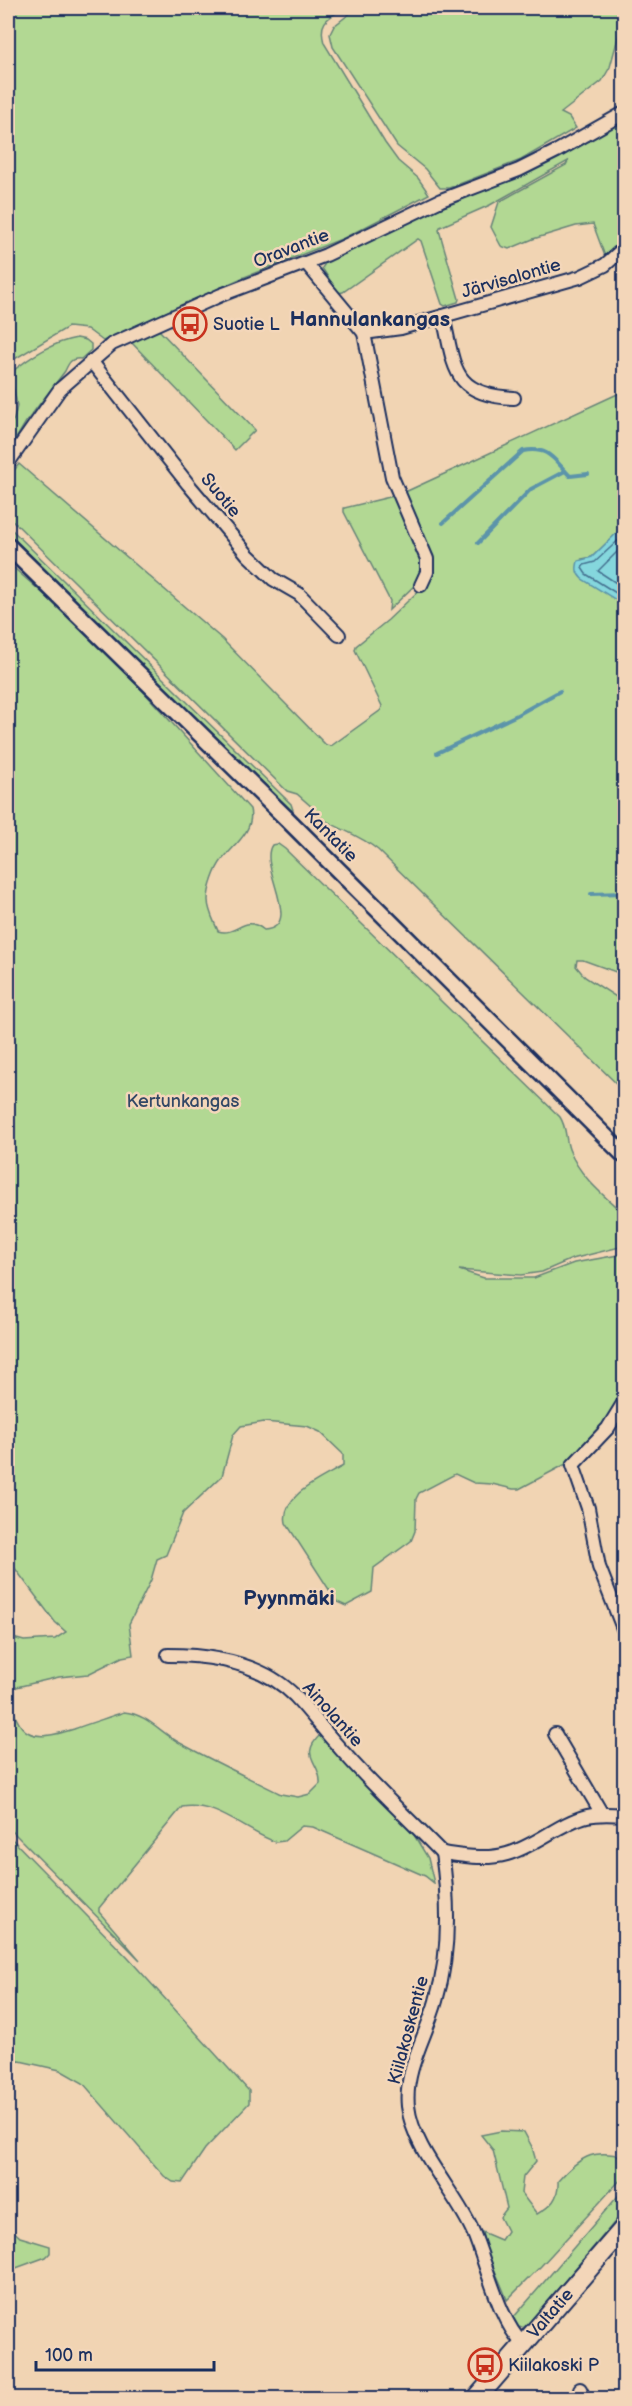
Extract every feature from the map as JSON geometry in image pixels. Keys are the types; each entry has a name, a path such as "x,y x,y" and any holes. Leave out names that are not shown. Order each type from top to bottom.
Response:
{"highway":[{"name":"Valtatie","path":"477,2398 624,2228"}],"main road":[{"name":"Kantatie","path":"8,546 269,801 624,1155"}],"street":[{"name":"Oravantie","path":"8,463 51,400 112,344 221,294 306,263 430,204 539,160 624,113"},
{"name":"Järvisalontie","path":"364,333 401,328 580,277 605,265 624,248"},
{"path":"306,263 364,333 392,477 426,558 427,572 421,585"},
{"path":"443,316 461,381 481,393 514,398"},
{"name":"Suotie","path":"91,361 248,555 273,579 299,594 339,635"},
{"path":"624,1402 608,1428 573,1465 588,1508 598,1567 624,1631"},
{"name":"Ainolantie","path":"168,1655 191,1655 227,1660 256,1671 282,1686 294,1695 346,1756 442,1853"},
{"path":"555,1734 602,1814"},
{"path":"442,1853 484,1857 509,1854 579,1819 602,1814 624,1815"},
{"name":"Kiilakoskentie","path":"442,1853 445,1873 446,1947 436,2002 408,2089 408,2107 412,2121 433,2165 471,2226 505,2320 515,2337 524,2345"}],"green space":[{"path":"8,8 345,8 326,21 322,30 324,43 385,143 398,161 418,178 429,194 344,238 242,278 103,341 87,329 68,327 8,363"},
{"path":"357,8 624,8 624,16 610,67 602,81 561,113 569,117 576,128 521,160 449,188 440,188 425,169 397,146 333,47 330,34 334,26"},
{"path":"624,120 624,242 606,259 593,224 576,226 509,249 501,246 491,227 499,202 566,165 568,161 490,205 440,227 458,302 445,306 442,304 421,241 418,239 343,292 338,293 322,268 328,259 403,222 454,203 559,156"},
{"path":"158,329 255,430 235,450 131,342 128,342"},
{"path":"77,338 91,344 91,350 81,359 75,359 69,363 26,422 8,452 8,428 14,419 17,406 8,375 41,352 59,343"},
{"path":"624,391 624,526 592,557 582,559 624,605 624,975 583,960 577,960 576,966 585,977 624,1004 624,1072 621,1073 624,1078 624,1091 378,850 312,812 313,808 297,794 287,791 8,516 8,478 19,464 222,639 326,745 331,746 381,710 382,706 355,650 356,646 388,620 431,579 432,572 403,493"},
{"path":"394,496 423,565 418,582 389,610 390,601 344,508"},
{"path":"8,526 291,804 293,810 288,811 8,533"},
{"name":"Kertunkangas","path":"8,563 62,610 143,691 250,809 251,817 247,831 219,864 208,895 208,904 218,931 231,931 245,924 257,925 264,930 276,926 280,918 281,907 269,855 272,845 278,844 560,1117 573,1159 592,1184 624,1214 624,1246 572,1259 542,1272 521,1275 459,1270 484,1278 534,1278 574,1263 624,1254 624,1385 609,1417 584,1449 566,1464 519,1489 474,1483 455,1474 419,1493 416,1499 415,1531 411,1541 374,1568 372,1592 346,1606 337,1602 286,1523 286,1513 296,1496 305,1488 343,1466 343,1454 320,1432 307,1426 264,1422 241,1426 233,1435 222,1476 183,1513 166,1555 157,1559 151,1580 129,1624 133,1655 122,1657 88,1674 59,1677 8,1689 8,1632 13,1638 24,1641 55,1639 66,1632 55,1622 8,1559"},
{"path":"8,1691 16,1718 22,1727 36,1735 59,1733 124,1712 132,1713 217,1763 281,1794 298,1797 310,1794 320,1784 320,1776 312,1759 311,1748 321,1734 414,1835 428,1858 434,1883 425,1876 313,1827 302,1826 284,1841 276,1842 219,1813 195,1806 182,1807 99,1908 99,1912 140,1960 8,1827"},
{"path":"8,1835 128,1958 249,2091 249,2103 205,2149 182,2183 173,2182 164,2176 83,2083 60,2070 20,2061 8,2062"},
{"path":"501,2131 524,2132 532,2147 536,2161 523,2177 521,2193 537,2214 553,2201 557,2193 558,2181 579,2161 603,2154 624,2157 624,2176 507,2300 482,2232 501,2240 507,2231 500,2217 507,2208 493,2150 481,2135"},
{"path":"624,2189 624,2211 530,2322 524,2327 516,2328 514,2317"},
{"path":"8,2226 20,2237 50,2246 50,2253 46,2257 8,2271"}],"water":[{"path":"624,526 624,605 582,579 577,569 578,561 592,557"}],"waterway":[{"path":"443,523 523,451 545,452 570,476 588,474"},
{"path":"478,543 531,489 565,471"},
{"path":"437,753 517,715 560,691"},
{"path":"591,894 624,893"}],"place":[{"name":"Suotie L","path":"190,324"},
{"name":"Kiilakoski P","path":"485,2365"}],"district":[{"name":"Hannulankangas","path":"370,319"},
{"name":"Pyynmäki","path":"289,1598"}]}
